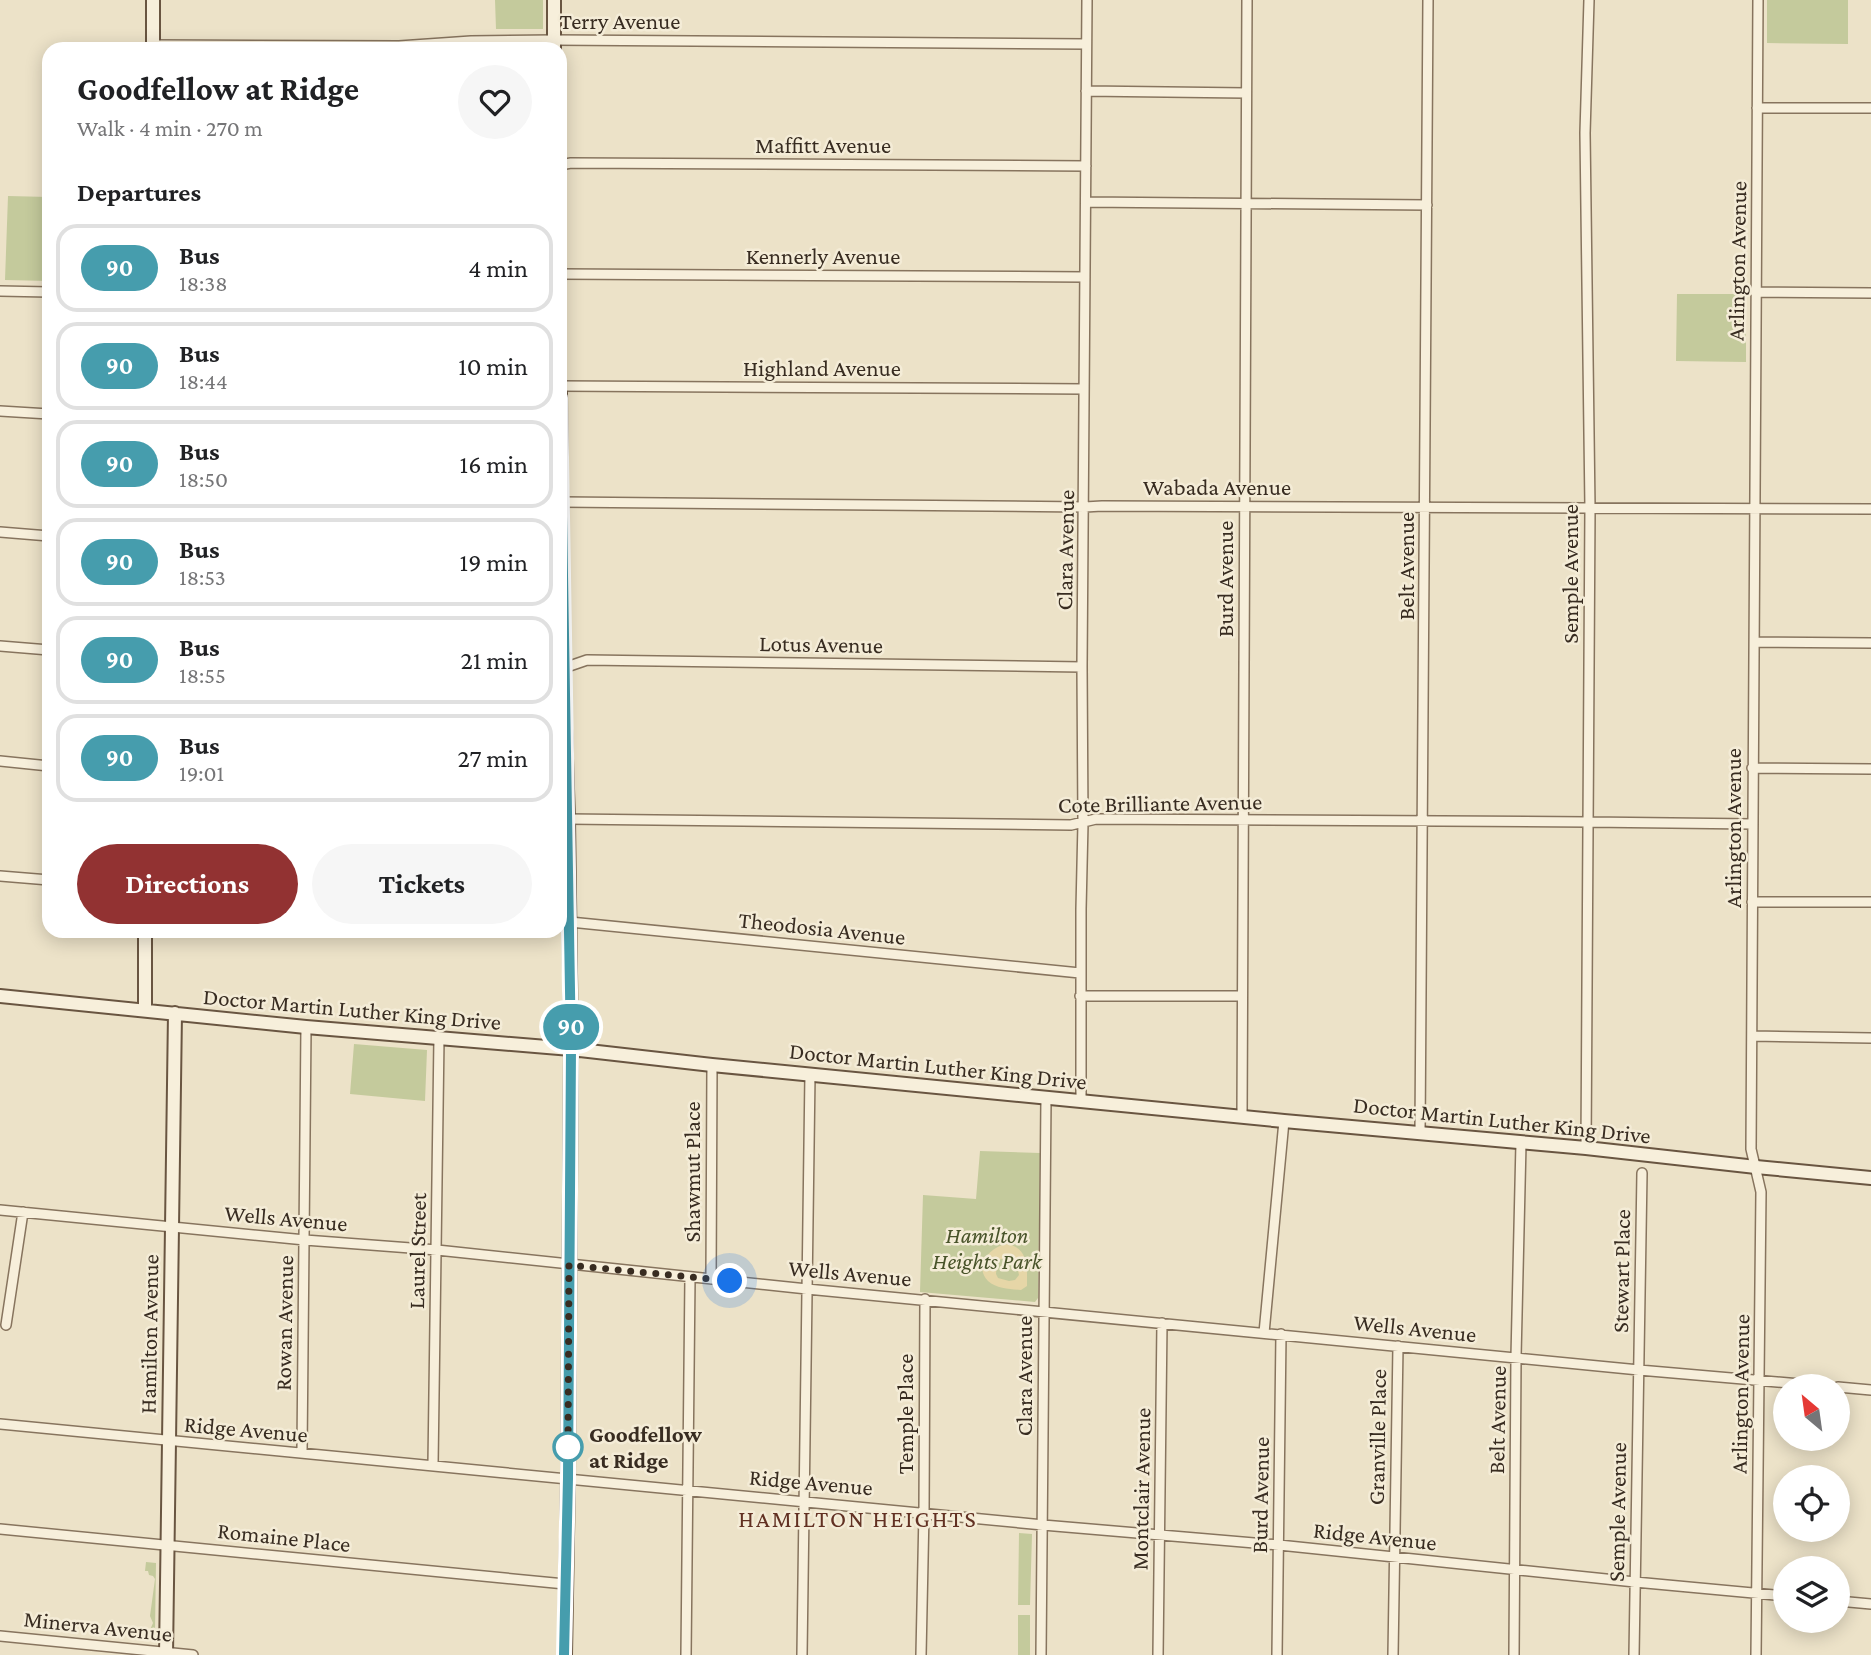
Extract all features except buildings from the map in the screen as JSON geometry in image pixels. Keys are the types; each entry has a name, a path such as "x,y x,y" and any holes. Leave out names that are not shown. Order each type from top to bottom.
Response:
{"main road":[{"path":"153,0 153,42"},
{"path":"554,0 554,42"},
{"path":"567,813 567,845"},
{"path":"145,938 145,1010"},
{"path":"565,938 571,1049 565,1655"},
{"name":"Doctor Martin Luther King Drive","path":"0,996 306,1027 571,1049 1871,1178"},
{"name":"Hamilton Avenue","path":"166,1654 175,1013"}],"street":[{"name":"Clara Avenue","path":"1081,1101 1087,0"},
{"name":"Burd Avenue","path":"1242,1116 1247,0"},
{"name":"Belt Avenue","path":"1420,1133 1428,0"},
{"name":"Semple Avenue","path":"1586,1148 1590,508 1586,134 1589,0"},
{"name":"Arlington Avenue","path":"1756,1655 1761,1192 1751,1149 1758,0"},
{"name":"Terry Avenue","path":"457,42 499,42"},
{"name":"Terry Avenue","path":"567,44 1086,44"},
{"path":"1086,91 1246,93"},
{"path":"1757,108 1871,108"},
{"name":"Maffitt Avenue","path":"567,164 1086,166"},
{"path":"1086,202 1427,205"},
{"name":"Kennerly Avenue","path":"567,274 1085,276"},
{"path":"0,291 42,292"},
{"path":"1755,292 1871,292"},
{"name":"Highland Avenue","path":"567,386 1084,389"},
{"path":"0,411 42,414"},
{"name":"Wabada Avenue","path":"567,502 1085,507 1871,509"},
{"path":"0,532 42,535"},
{"path":"1755,642 1871,643"},
{"path":"0,646 42,649"},
{"name":"Lotus Avenue","path":"567,666 587,660 1083,667"},
{"path":"0,761 42,765"},
{"path":"1752,768 1871,769"},
{"name":"Cote Brilliante Avenue","path":"568,819 1071,825 1096,819 1753,824"},
{"path":"0,876 42,879"},
{"path":"1752,902 1871,902"},
{"name":"Theodosia Avenue","path":"567,922 1080,973"},
{"path":"1080,996 1242,996"},
{"name":"Rowan Avenue","path":"302,1452 306,1027"},
{"path":"1752,1036 1871,1038"},
{"name":"Laurel Street","path":"433,1465 439,1038"},
{"name":"Shawmut Place","path":"711,1279 712,1065"},
{"path":"802,1655 810,1074"},
{"name":"Clara Avenue","path":"1041,1655 1046,1098"},
{"path":"1264,1333 1284,1121"},
{"name":"Belt Avenue","path":"1514,1655 1521,1143"},
{"name":"Stewart Place","path":"1639,1370 1642,1173"},
{"name":"Wells Avenue","path":"0,1210 1773,1381"},
{"path":"6,1325 23,1212"},
{"path":"685,1655 690,1277"},
{"name":"Temple Place","path":"921,1655 925,1299"},
{"name":"Montclair Avenue","path":"1158,1655 1162,1323"},
{"name":"Burd Avenue","path":"1277,1655 1281,1335"},
{"name":"Granville Place","path":"1393,1655 1398,1346"},
{"name":"Semple Avenue","path":"1634,1655 1639,1370"},
{"path":"1850,1388 1871,1391"},
{"name":"Ridge Avenue","path":"0,1424 1042,1525 1279,1545 1773,1595"},
{"name":"Romaine Place","path":"0,1529 565,1584"},
{"path":"1850,1602 1871,1604"},
{"name":"Minerva Avenue","path":"0,1636 193,1655"}],"green space":[{"path":"495,0 543,0 543,29 496,29"},
{"path":"1767,0 1848,0 1848,44 1767,43"},
{"path":"8,196 42,197 42,281 5,280"},
{"path":"1677,294 1746,294 1746,362 1676,361"},
{"path":"354,1044 427,1050 425,1101 350,1094"},
{"name":"Hamilton Heights Park","path":"980,1151 1040,1153 1038,1298 1035,1302 920,1292 923,1195 976,1199"},
{"path":"1019,1533 1032,1534 1030,1605 1018,1605"},
{"path":"146,1562 156,1563 155,1631 150,1630 153,1623 150,1616 155,1579 145,1571"},
{"path":"1018,1615 1030,1615 1030,1655 1018,1655"}],"sand":[{"path":"1001,1246 1014,1246 1023,1254 1027,1286 1021,1290 995,1286 984,1275 983,1263 990,1253","holes":["1001,1259 1016,1261 1019,1275 1015,1280 998,1278 997,1262"]}],"bus line":[{"name":"90","path":"564,1655 571,1049 567,789"}],"place":[{"name":"Goodfellow at Ridge","path":"568,1447"}],"district":[{"name":"HAMILTON HEIGHTS","path":"858,1519"}],"route":[{"path":"568,1447 568,1451 569,1265 730,1281"}]}
